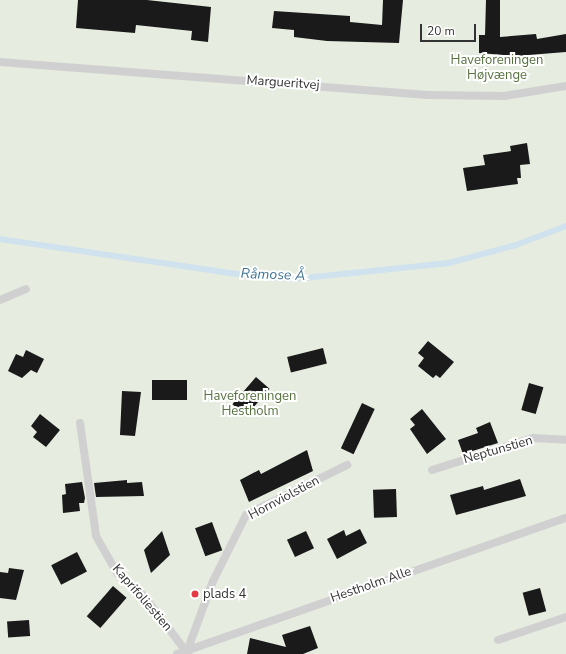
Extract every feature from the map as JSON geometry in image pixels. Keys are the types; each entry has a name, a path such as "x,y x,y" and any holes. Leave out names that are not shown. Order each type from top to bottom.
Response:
{"lane":[{"name":"Margueritvej","path":"0,62 428,94 504,96 566,86"},
{"path":"0,300 26,288"},
{"name":"Kaprifoliestien","path":"80,424 96,536 117,573 144,596 189,654"},
{"name":"Neptunstien","path":"432,470 533,438 566,440"},
{"name":"Hornviolstien","path":"189,654 213,581 246,515 347,465"},
{"name":"Hestholm Alle","path":"177,654 189,654 310,606 566,518"},
{"path":"498,640 566,617"}],"green space":[{"name":"Haveforeningen Hestholm","path":"0,0 566,0 566,654 0,654"}],"building":[{"path":"78,0 147,0 211,7 208,42 191,40 192,31 136,25 135,33 76,28"},
{"path":"383,0 403,0 399,43 327,41 294,37 294,30 272,28 274,11 350,16 350,22 382,25"},
{"path":"486,0 500,0 500,37 536,34 537,39 566,34 566,52 516,56 479,53 479,35 485,35"},
{"path":"527,143 530,164 520,165 521,178 517,178 518,184 467,191 463,168 485,165 483,155 511,151 510,146"},
{"path":"428,341 454,362 440,378 436,375 433,378 418,366 424,358 418,353"},
{"path":"323,348 327,364 291,372 287,357"},
{"path":"26,350 44,359 37,373 31,370 22,378 8,371 16,354 23,357"},
{"path":"256,377 270,389 246,416 232,404"},
{"path":"152,380 187,380 187,400 152,400"},
{"path":"529,383 543,387 536,414 521,410"},
{"path":"122,391 141,392 135,436 120,435"},
{"path":"362,403 375,409 354,454 341,448"},
{"path":"422,409 446,439 427,454 410,429 415,425 410,419"},
{"path":"40,414 60,430 46,447 33,437 37,432 31,426"},
{"path":"490,422 498,443 463,454 458,440 478,433 476,428"},
{"path":"307,450 313,471 249,502 240,480 259,470 261,474"},
{"path":"520,479 526,496 456,515 450,495 483,486 484,490"},
{"path":"127,480 127,483 142,482 144,496 96,497 94,483"},
{"path":"82,482 85,498 84,503 79,503 80,511 63,513 62,495 66,494 65,484"},
{"path":"396,489 397,517 374,518 373,490"},
{"path":"212,522 222,550 205,556 195,528"},
{"path":"360,529 367,543 337,559 327,539 344,530 346,536"},
{"path":"162,531 170,555 151,573 144,550"},
{"path":"306,531 314,548 295,557 287,540"},
{"path":"77,552 87,572 61,585 51,565"},
{"path":"9,568 24,570 16,600 0,598 0,572 8,573"},
{"path":"113,586 127,598 100,628 87,616"},
{"path":"540,588 546,611 529,616 523,593"},
{"path":"29,620 30,636 8,637 7,622"},
{"path":"310,626 318,648 303,654 247,654 250,638 286,647 282,635"}],"waterway":[{"name":"Råmose Å","path":"0,239 243,275 294,279 449,263 516,245 566,226"}],"place":[{"name":"plads 4","path":"195,594"}],"park label":[{"name":"Haveforeningen Højvænge","path":"497,68"}]}
